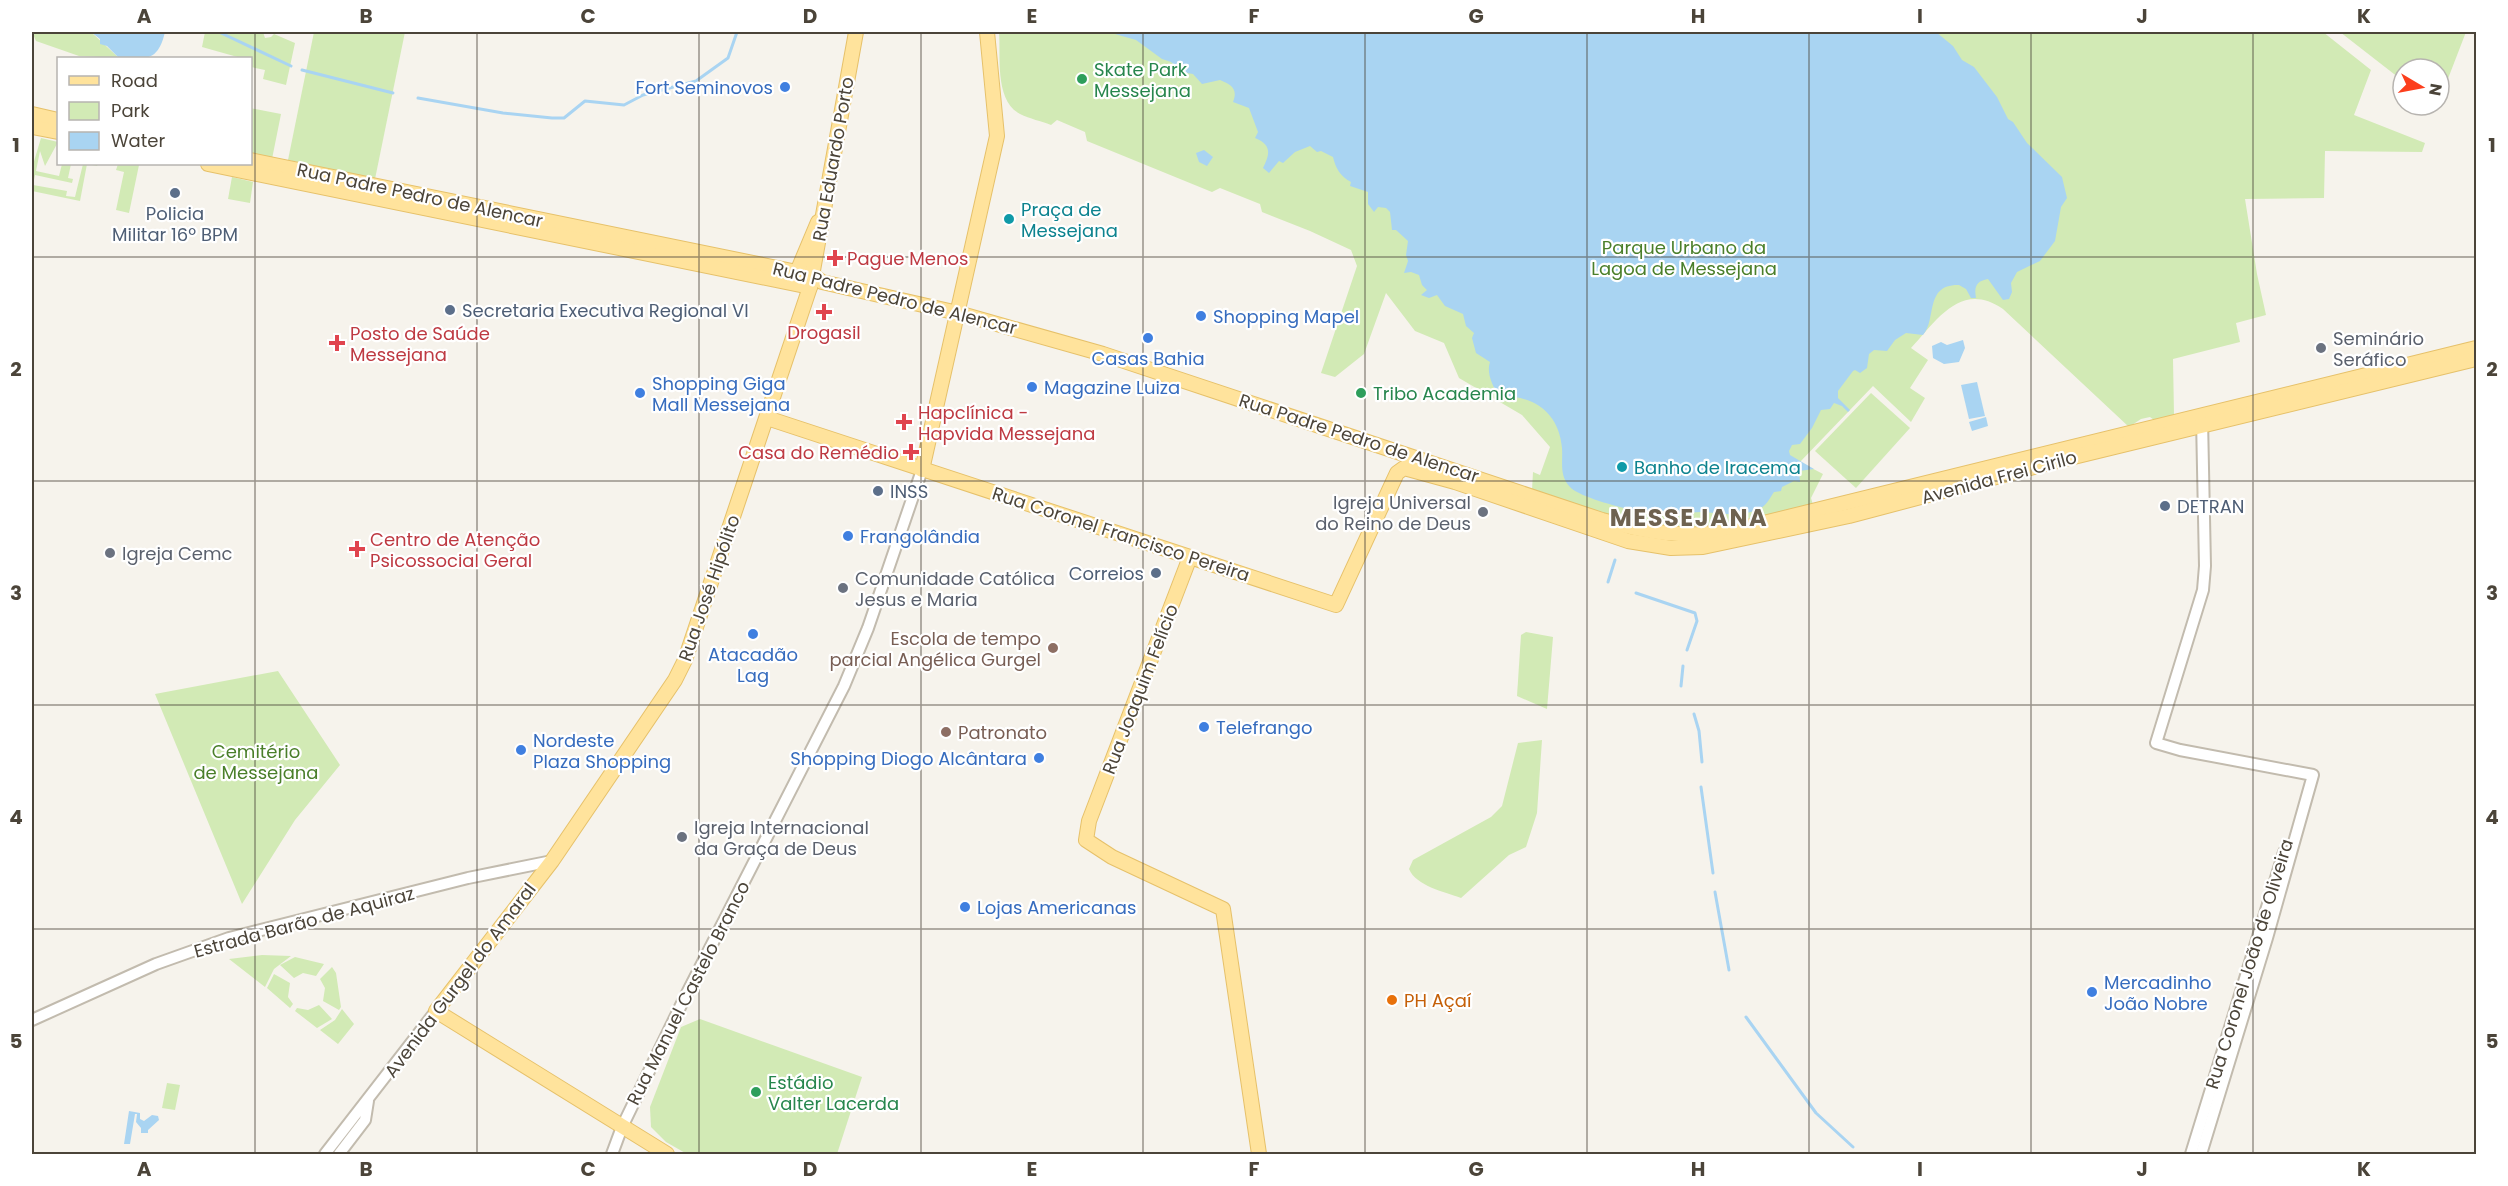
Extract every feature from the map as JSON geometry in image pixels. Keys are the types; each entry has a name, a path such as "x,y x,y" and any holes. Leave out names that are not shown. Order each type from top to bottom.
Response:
{"main road":[{"name":"Rua Eduardo Porto","path":"811,281 856,32"},
{"path":"922,470 997,136 987,32"},
{"path":"32,114 57,120"},
{"path":"32,127 57,132"},
{"name":"Rua Padre Pedro de Alencar","path":"252,160 958,313 1106,355 1523,499"},
{"name":"Rua Padre Pedro de Alencar","path":"213,165 733,265 796,272 811,281"},
{"path":"796,272 812,233 825,210"},
{"name":"Rua José Hipólito","path":"552,861 675,680 685,660 811,281"},
{"name":"Avenida Frei Cirilo","path":"1523,499 1628,541 1671,548 1704,548 1849,516 2476,348"},
{"name":"Avenida Frei Cirilo","path":"2202,420 2476,359"},
{"name":"Rua Coronel Francisco Pereira","path":"767,418 1336,605 1397,473"},
{"name":"Rua Padre Pedro de Alencar","path":"1397,473 1404,468 1523,499"},
{"name":"Rua Joaquim Felício","path":"1190,557 1089,821 1086,835 1088,844 1222,909 1259,1155"},
{"name":"Avenida Gurgel do Amaral","path":"436,1011 552,861"},
{"path":"436,1011 667,1155"}],"street":[{"path":"2202,420 2205,566 2203,590 2156,743 2310,775"},
{"name":"Rua Manuel Castelo Branco","path":"612,1155 622,1126 844,686 868,628 922,470"},
{"name":"Rua Coronel João de Oliveira","path":"2191,1155 2310,775"},
{"name":"Rua Coronel João de Oliveira","path":"2201,1155 2267,938 2310,775"},
{"name":"Estrada Barão de Aquiraz","path":"32,1020 156,964 230,938 468,878 552,861"},
{"name":"Avenida Gurgel do Amaral","path":"325,1155 436,1011"},
{"name":"Avenida Gurgel do Amaral","path":"339,1155 365,1120 368,1100"}],"green space":[{"path":"32,32 91,32 118,57 79,56 36,41"},
{"path":"205,32 263,32 265,38 274,34 295,43 286,85 263,79 265,70 252,67 252,57 237,57 202,47"},
{"path":"314,32 405,32 375,179 288,160"},
{"name":"Parque Urbano da Lagoa de Messejana","path":"999,32 2323,32 2371,70 2354,115 2425,143 2422,152 2325,151 2324,198 2245,199 2266,315 2236,323 2240,342 2173,359 2174,415 2154,420 2150,417 2141,419 2129,427 2003,309 1988,301 1975,299 1962,301 1940,316 1911,348 1928,360 1910,388 1925,398 1911,422 1873,386 1800,462 1823,474 1811,498 1813,505 1732,526 1682,530 1626,520 1532,490 1533,472 1540,475 1550,447 1522,415 1459,378 1444,343 1415,331 1386,293 1364,354 1335,377 1321,373 1357,266 1351,250 1262,212 1260,204 1220,188 1212,192 1087,141 1085,132 1057,120 1051,125 1020,114 1006,99 1002,88"},
{"path":"2340,32 2466,32 2451,71 2451,57 2391,57 2391,72"},
{"path":"252,108 281,114 272,159 252,155"},
{"path":"41,138 57,142 45,166 40,151 36,171 59,176 62,165 71,165 68,178 73,179 72,183 35,175 33,185 67,191 66,196 75,197 83,165 87,165 80,201 32,191 32,168"},
{"path":"118,165 139,165 129,213 116,210 124,172 116,170"},
{"path":"232,177 253,182 250,203 228,199"},
{"path":"1871,393 1910,428 1856,488 1815,451"},
{"path":"1526,632 1553,637 1547,709 1517,696 1521,635"},
{"name":"Cemitério de Messejana","path":"278,671 340,765 295,820 242,904 155,694"},
{"path":"1542,740 1537,813 1526,847 1509,855 1461,898 1432,888 1418,880 1409,869 1413,860 1491,817 1502,806 1518,743"},
{"path":"262,955 291,956 274,969 265,987 229,959"},
{"path":"295,957 324,964 316,976 303,973 294,978 280,965"},
{"path":"332,967 336,973 341,1007 339,1010 323,1001 325,988 320,979"},
{"path":"274,974 290,983 288,997 293,1004 290,1008 267,988"},
{"path":"319,1005 332,1019 317,1028 295,1011 297,1008 308,1010"},
{"path":"342,1009 354,1024 338,1044 320,1030 335,1020"},
{"name":"Estádio Valter Lacerda","path":"700,1019 862,1077 837,1154 687,1154 666,1142 651,1127 650,1107 681,1027"},
{"path":"167,1083 180,1085 175,1110 162,1108"}],"water":[{"path":"91,32 165,32 159,49 150,57 118,57 107,46 100,44 100,39"},
{"name":"Parque Urbano da Lagoa de Messejana","path":"1108,32 1936,32 1953,46 1962,60 1974,67 1997,97 2008,119 2013,122 2027,143 2062,177 2067,198 2061,207 2055,241 2040,261 2017,272 2011,283 2012,292 2009,299 2003,300 1988,279 1977,285 1976,298 1971,298 1966,289 1959,285 1948,286 1936,296 1930,321 1923,335 1906,333 1895,340 1887,351 1874,350 1869,354 1867,368 1860,373 1853,371 1838,391 1838,398 1850,410 1848,412 1842,406 1834,403 1830,409 1821,410 1812,428 1800,444 1792,445 1789,451 1790,455 1814,469 1799,471 1800,482 1794,481 1782,487 1781,491 1774,492 1768,502 1752,512 1666,515 1647,513 1585,496 1570,487 1563,474 1560,435 1550,415 1542,408 1523,399 1499,396 1492,384 1490,362 1476,353 1472,338 1474,333 1466,326 1463,314 1445,306 1437,295 1429,298 1421,295 1427,290 1422,285 1419,275 1411,272 1404,273 1408,261 1406,255 1408,241 1396,230 1392,230 1390,212 1386,208 1378,207 1374,212 1368,204 1368,192 1350,186 1351,182 1339,172 1333,157 1321,151 1317,152 1310,146 1295,152 1283,163 1279,161 1269,173 1263,168 1268,154 1267,147 1255,138 1258,132 1249,108 1233,102 1235,94 1231,86 1220,80 1202,84 1193,74 1182,72 1171,62 1162,59 1136,40"},
{"path":"1204,150 1213,157 1207,166 1199,162 1196,153"},
{"path":"1963,340 1965,348 1959,362 1944,364 1933,358 1932,346 1941,342 1947,345"},
{"path":"1977,382 1985,416 1969,419 1961,385"},
{"path":"1986,417 1988,426 1972,431 1969,422"},
{"path":"129,1111 140,1113 140,1119 144,1121 152,1115 158,1116 159,1120 148,1130 148,1133 141,1133 141,1128 136,1122 137,1114 135,1114 130,1144 124,1144"}],"waterway":[{"path":"219,32 291,66"},
{"path":"418,98 503,113 564,118 585,101 624,105 643,95 696,81 728,58 737,32"},
{"path":"302,70 393,93"},
{"path":"1608,582 1615,560"},
{"path":"1636,593 1695,613 1697,621 1687,650"},
{"path":"1681,686 1683,666"},
{"path":"1694,714 1699,731 1702,762"},
{"path":"1701,787 1713,873"},
{"path":"1715,892 1729,970"},
{"path":"1746,1017 1816,1113 1853,1147"}],"place":[{"name":"Skate Park Messejana","path":"1082,79"},
{"name":"Fort Seminovos","path":"785,87"},
{"name":"Policia Militar 16º BPM","path":"175,193"},
{"name":"Praça de Messejana","path":"1009,219"},
{"name":"Pague Menos","path":"835,258"},
{"name":"Secretaria Executiva Regional VI","path":"450,310"},
{"name":"Drogasil","path":"824,312"},
{"name":"Shopping Mapel","path":"1201,316"},
{"name":"Casas Bahia","path":"1148,338"},
{"name":"Posto de Saúde Messejana","path":"337,343"},
{"name":"Seminário Seráfico","path":"2321,348"},
{"name":"Magazine Luiza","path":"1032,387"},
{"name":"Shopping Giga Mall Messejana","path":"640,393"},
{"name":"Tribo Academia","path":"1361,393"},
{"name":"Hapclínica - Hapvida Messejana","path":"904,422"},
{"name":"Casa do Remédio","path":"911,452"},
{"name":"Banho de Iracema","path":"1622,467"},
{"name":"INSS","path":"878,491"},
{"name":"DETRAN","path":"2165,506"},
{"name":"Igreja Universal do Reino de Deus","path":"1483,512"},
{"name":"Frangolândia","path":"848,536"},
{"name":"Centro de Atenção Psicossocial Geral","path":"357,549"},
{"name":"Igreja Cemc","path":"110,553"},
{"name":"Correios","path":"1156,573"},
{"name":"Comunidade Católica Jesus e Maria","path":"843,588"},
{"name":"Atacadão Lag","path":"753,634"},
{"name":"Escola de tempo parcial Angélica Gurgel","path":"1053,648"},
{"name":"Telefrango","path":"1204,727"},
{"name":"Patronato","path":"946,732"},
{"name":"Nordeste Plaza Shopping","path":"521,750"},
{"name":"Shopping Diogo Alcântara","path":"1039,758"},
{"name":"Igreja Internacional da Graça de Deus","path":"682,837"},
{"name":"Lojas Americanas","path":"965,907"},
{"name":"Mercadinho João Nobre","path":"2092,992"},
{"name":"PH Açaí","path":"1392,1000"},
{"name":"Estádio Valter Lacerda","path":"756,1092"}],"district":[{"name":"MESSEJANA","path":"1689,517"}]}
